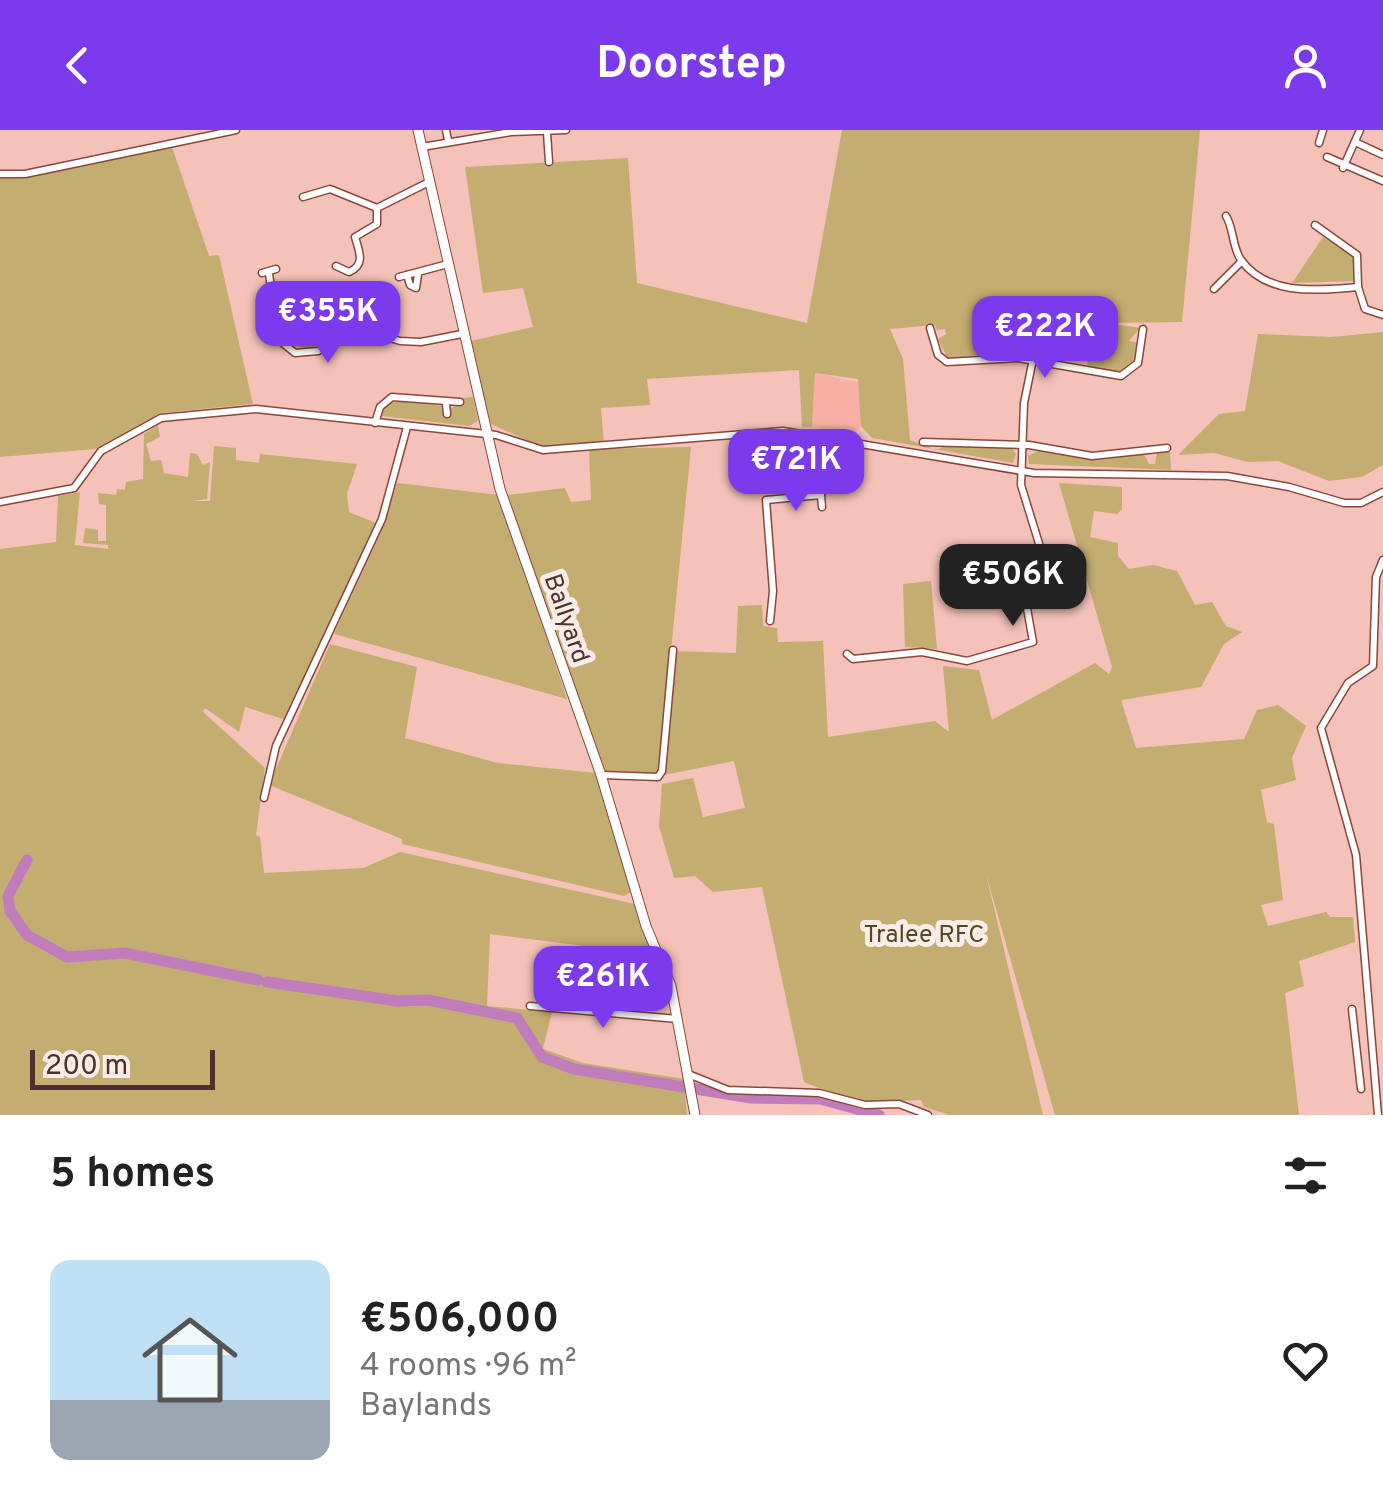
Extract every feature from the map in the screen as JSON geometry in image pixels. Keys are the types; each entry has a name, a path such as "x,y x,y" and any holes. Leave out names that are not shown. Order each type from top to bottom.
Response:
{"street":[{"path":"0,174 25,174 236,130"},
{"name":"Ballyard","path":"418,130 485,433 679,1020 695,1115"},
{"path":"446,130 448,140"},
{"path":"421,147 514,131 566,130"},
{"path":"1319,143 1323,130"},
{"path":"1343,168 1360,130"},
{"path":"547,133 549,162"},
{"path":"1355,142 1383,155"},
{"path":"1327,157 1343,168 1383,180"},
{"path":"303,193 330,189 377,208 429,182"},
{"path":"336,266 348,272 358,266 355,237 377,224 377,208"},
{"path":"1226,216 1242,262 1262,280 1278,287 1358,287"},
{"path":"1315,226 1357,256 1358,287 1365,308 1383,315"},
{"path":"1214,289 1242,262"},
{"path":"419,272 416,288 412,288 403,276 448,264"},
{"path":"269,272 279,340 295,353 318,351 357,328 400,341 421,342 462,334"},
{"path":"942,333 931,332 938,354 948,362 1033,359 1122,376 1138,362 1143,329"},
{"path":"1132,340 1142,341"},
{"path":"847,654 852,658 922,652 967,661 1030,646 1033,634 1025,597 1046,562 1021,471 1024,403 1033,359"},
{"path":"375,423 380,407 392,397 446,404 460,402"},
{"path":"446,404 447,414"},
{"path":"0,502 74,488 101,451 161,418 256,408 485,433 542,450 738,432 807,434 1021,471 1227,476 1289,486 1344,503 1361,503 1383,492"},
{"path":"264,798 272,757 382,518 407,427"},
{"path":"807,434 808,448 819,467 822,507"},
{"path":"923,442 1023,444 1092,456 1168,448"},
{"path":"770,621 773,591 766,500 821,495"},
{"path":"1378,1115 1356,855 1321,728 1348,683 1373,666 1376,577 1383,560"},
{"path":"600,775 658,777 662,771 673,650"},
{"path":"530,1006 679,1020"},
{"path":"1352,1010 1361,1090"},
{"path":"1359,1067 1374,1066"},
{"path":"688,1078 728,1090 819,1093 865,1106 899,1104 928,1115"}],"shaded area":[{"path":"815,373 861,383 861,426 856,433 812,427"}],"green space":[{"path":"842,130 1200,130 1182,322 1107,323 1140,328 1129,341 1140,343 1137,358 1120,372 1087,367 1092,323 979,322 979,357 948,359 938,339 946,334 945,329 937,330 935,325 890,329 903,359 910,440 933,449 872,438 861,426 858,379 815,373 812,427 802,427 799,370 647,379 650,405 601,408 604,445 542,447 491,424 471,341 533,327 523,288 483,293 465,167 628,158 637,283 807,323"},
{"path":"172,147 209,256 219,255 253,404 161,413 95,449 0,457 0,178"},
{"path":"1323,237 1354,255 1356,281 1292,283"},
{"path":"305,325 337,330 310,349 295,346 282,333"},
{"path":"1383,332 1383,465 1362,477 1329,481 1278,461 1248,462 1214,453 1178,455 1219,414 1245,411 1258,334 1331,337"},
{"path":"473,397 478,421 469,426 381,416 386,404 404,400 441,406 445,416 450,416 451,408 463,403 462,398"},
{"path":"158,425 160,437 146,444 151,461 161,460 164,473 188,477 190,453 197,454 203,465 210,462 207,499 192,501 210,501 214,446 236,448 236,460 259,463 260,454 357,464 347,494 349,512 376,523 286,720 245,707 239,732 205,708 203,712 265,768 256,835 260,837 264,873 363,868 400,852 635,904 655,955 490,934 487,1006 552,1012 543,1049 583,1063 684,1079 687,1115 0,1115 0,549 56,542 58,496 80,492 75,545 108,549 108,545 83,543 85,528 98,530 98,541 106,541 106,505 99,504 98,493 116,495 117,489 125,490 126,482 143,479 144,434"},
{"path":"948,444 1011,447 1016,454 1013,463 937,450"},
{"name":"Tralee RFC","path":"691,447 671,651 736,653 738,606 762,605 763,626 777,628 778,642 823,641 828,737 935,721 949,732 943,666 979,670 992,720 1095,663 1109,674 1112,667 1059,483 1122,487 1122,509 1117,514 1094,511 1090,537 1118,543 1118,556 1129,569 1153,565 1177,571 1195,605 1212,602 1226,626 1242,632 1224,644 1201,687 1121,700 1136,748 1244,739 1257,710 1278,705 1306,726 1292,758 1296,780 1261,790 1267,822 1274,824 1283,900 1261,905 1268,926 1326,912 1330,917 1353,917 1355,942 1299,961 1304,986 1285,993 1299,1115 1055,1115 986,874 1043,1115 950,1115 924,1107 921,1100 856,1103 804,1082 762,887 713,892 695,876 674,878 659,826 662,784 693,778 703,817 745,808 734,761 659,776 603,776 507,495 565,488 571,502 591,500 589,449"},
{"path":"1042,449 1099,459 1144,454 1149,464 1155,464 1157,453 1170,450 1171,470 1029,464 1028,456"},
{"path":"397,483 499,495 567,699 334,634 382,530"},
{"path":"931,581 937,649 905,647 903,584"},
{"path":"330,644 417,667 405,738 498,763 597,773 634,890 624,896 402,844 402,839 269,785"}],"waterway":[{"path":"27,860 8,896 10,911 27,935 67,957 125,953 258,980"},
{"path":"267,982 397,1001 428,1000 517,1018 542,1057 574,1069 751,1098 820,1099 879,1115"}]}
